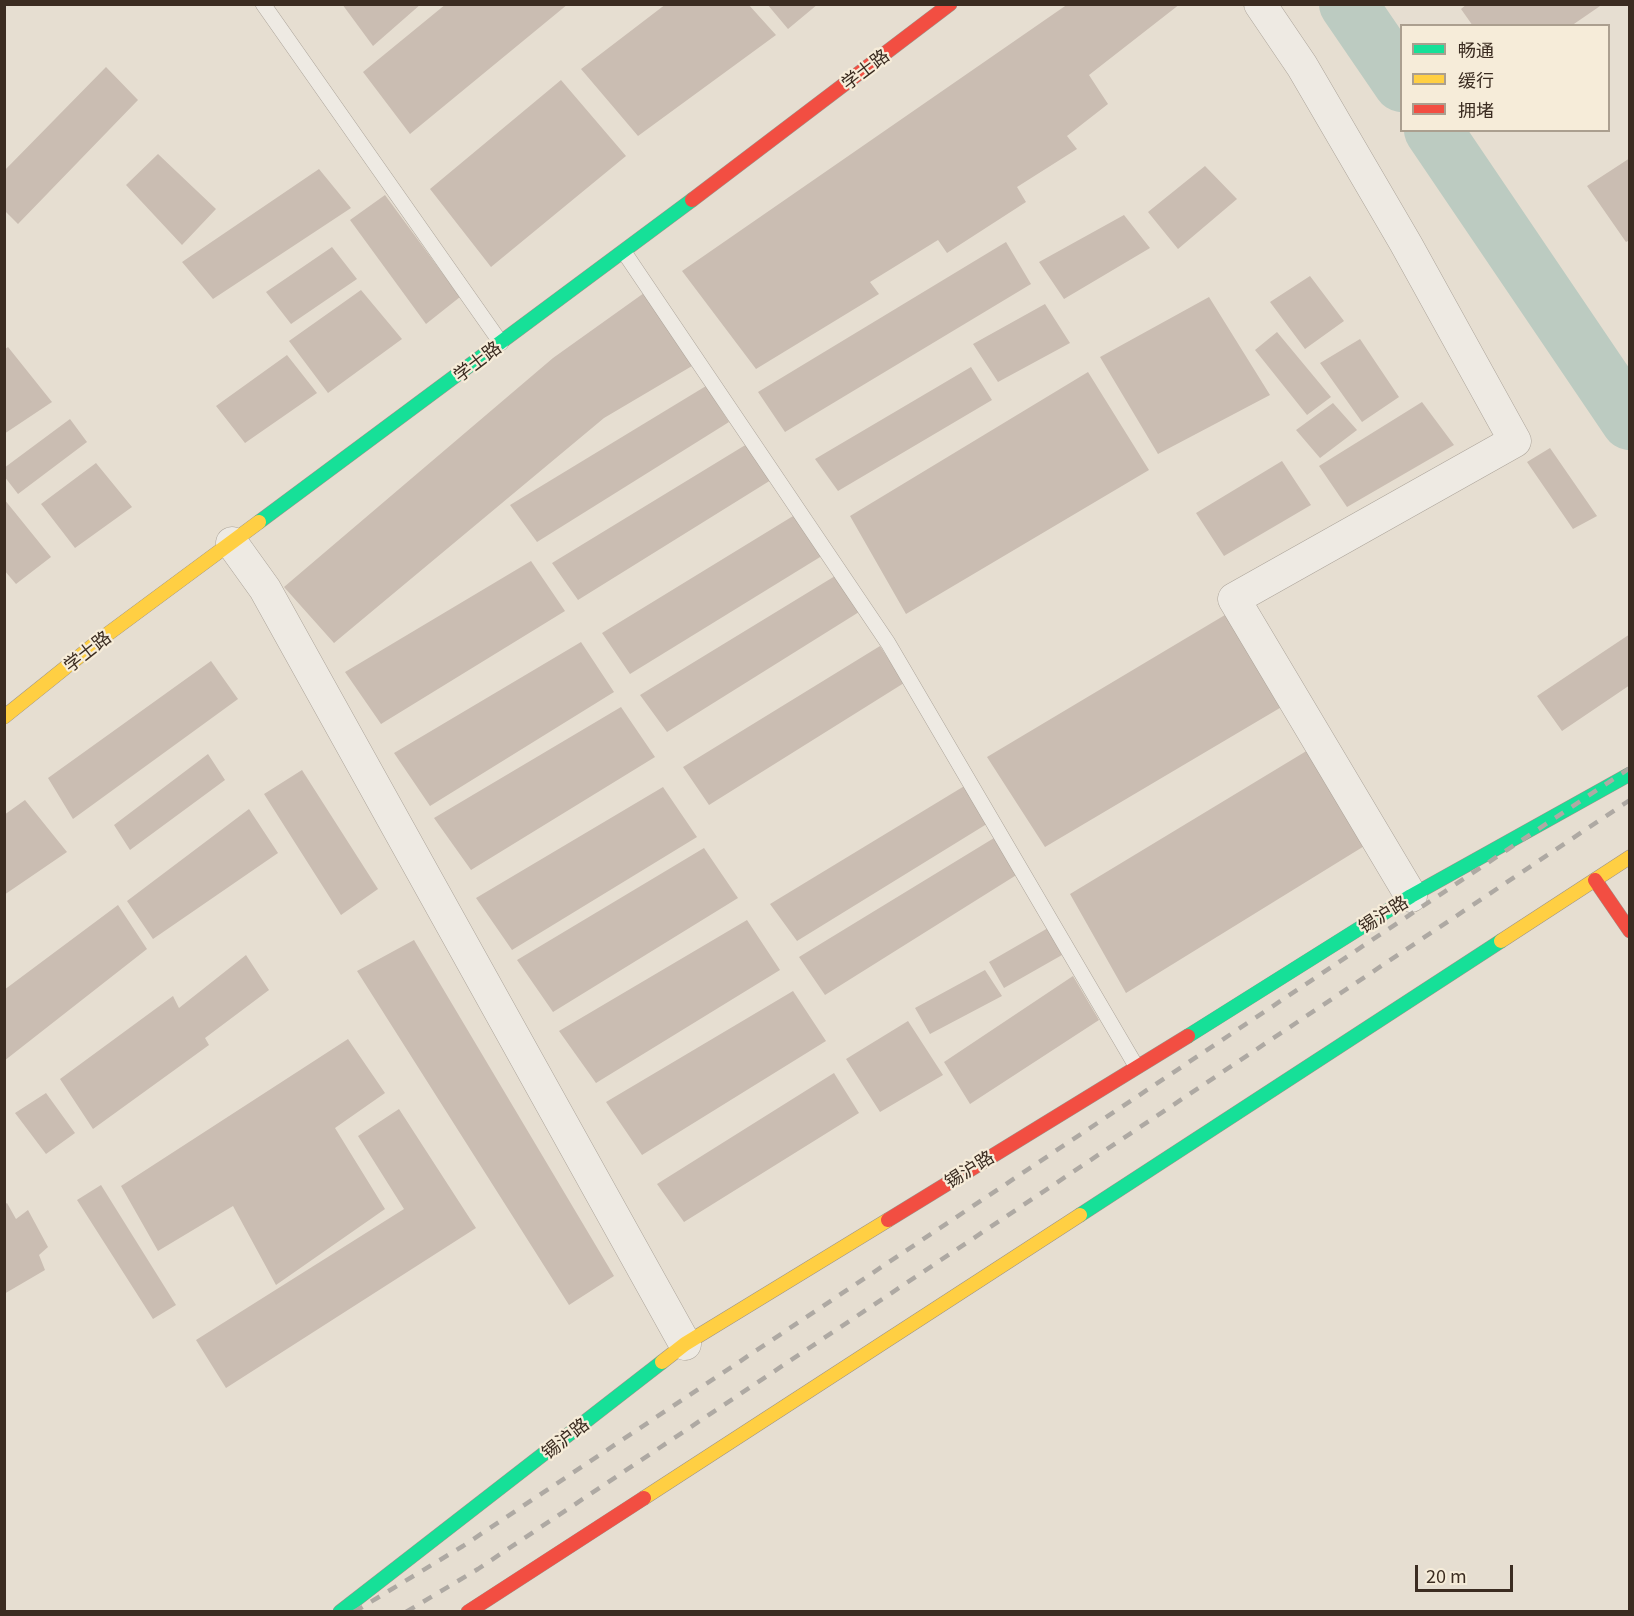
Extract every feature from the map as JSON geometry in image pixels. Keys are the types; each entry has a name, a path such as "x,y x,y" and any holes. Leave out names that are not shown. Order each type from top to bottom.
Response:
{"main road":[{"name":"学士路","path":"4,717 101,639 624,252 950,4"},
{"name":"锡沪路","path":"340,1611 686,1344 1411,896 1629,774"},
{"path":"468,1611 1629,857"},
{"path":"1596,880 1629,930"}],"street":[{"path":"1260,4 1302,66 1401,234 1515,441 1234,599 1411,896"},
{"path":"232,543 265,589 686,1344"}],"lane":[{"path":"263,4 501,343"},
{"path":"624,252 888,643 1136,1066"}],"building":[{"path":"342,4 421,4 373,46"},
{"path":"446,4 568,4 410,134 363,72"},
{"path":"666,4 748,4 776,35 638,136 581,69"},
{"path":"767,4 818,4 788,29"},
{"path":"1068,4 1180,4 1089,75 1108,104 1067,136 1077,149 1017,187 1026,202 947,253 938,240 870,282 879,294 756,369 682,271"},
{"path":"1467,4 1603,4 1574,24 1472,24 1461,9"},
{"path":"106,67 138,100 18,224 4,210 4,171"},
{"path":"561,80 626,156 491,267 430,189"},
{"path":"158,154 216,209 182,245 126,185"},
{"path":"1630,158 1630,240 1626,242 1587,186"},
{"path":"1205,166 1237,199 1178,249 1148,212"},
{"path":"319,169 351,208 213,299 182,262"},
{"path":"385,195 460,297 426,324 350,220"},
{"path":"1124,215 1150,248 1064,299 1039,262"},
{"path":"1006,242 1031,284 785,432 758,392"},
{"path":"332,247 357,279 291,324 266,292"},
{"path":"1310,276 1344,321 1305,349 1270,302"},
{"path":"361,290 402,339 328,393 289,341"},
{"path":"644,293 692,366 604,418 334,643 284,587 553,358"},
{"path":"1209,297 1270,395 1158,454 1100,357"},
{"path":"1045,304 1070,343 998,382 973,344"},
{"path":"1277,332 1331,397 1307,415 1255,350"},
{"path":"1360,339 1399,397 1362,422 1320,363"},
{"path":"8,347 52,402 4,434 4,350"},
{"path":"287,355 317,393 245,443 216,406"},
{"path":"971,367 992,400 838,491 815,459"},
{"path":"1088,372 1149,470 906,614 850,516"},
{"path":"706,386 729,422 537,542 510,505"},
{"path":"1422,402 1454,445 1347,507 1319,466"},
{"path":"1333,403 1357,430 1320,458 1296,430"},
{"path":"70,419 87,442 18,494 4,476 4,468"},
{"path":"747,444 771,480 578,600 552,563"},
{"path":"1550,448 1597,516 1573,529 1527,462"},
{"path":"1282,461 1311,505 1224,556 1196,513"},
{"path":"96,463 132,507 75,548 41,504"},
{"path":"4,499 51,557 16,584 4,570"},
{"path":"798,513 825,554 630,674 602,633"},
{"path":"531,561 565,611 381,724 345,672"},
{"path":"835,576 859,612 667,732 640,695"},
{"path":"1235,609 1290,702 1045,847 987,757"},
{"path":"1630,634 1630,685 1562,731 1537,696"},
{"path":"581,642 614,692 430,806 394,753"},
{"path":"880,646 904,683 709,805 683,767"},
{"path":"211,661 238,699 73,819 48,778"},
{"path":"621,707 655,757 471,870 434,818"},
{"path":"1318,744 1374,840 1126,993 1070,894"},
{"path":"208,754 225,780 130,850 114,825"},
{"path":"302,770 378,889 341,915 264,794"},
{"path":"966,785 990,822 797,941 770,904"},
{"path":"663,787 697,837 512,950 476,898"},
{"path":"25,800 67,852 4,895 4,815"},
{"path":"249,809 278,853 153,939 127,901"},
{"path":"994,838 1018,874 825,995 799,957"},
{"path":"704,848 738,898 553,1012 517,960"},
{"path":"118,905 147,949 4,1061 4,990"},
{"path":"747,920 780,970 596,1083 559,1031"},
{"path":"1048,928 1062,955 1004,988 989,962"},
{"path":"414,940 614,1276 569,1305 357,971"},
{"path":"246,955 269,990 205,1038 209,1045 93,1129 60,1079 173,996 179,1008"},
{"path":"985,970 1002,996 930,1034 915,1008"},
{"path":"1073,976 1099,1020 970,1104 944,1062"},
{"path":"793,991 826,1041 642,1155 606,1102"},
{"path":"908,1021 943,1075 880,1112 846,1059"},
{"path":"348,1039 385,1093 335,1128 385,1209 276,1285 233,1206 158,1251 121,1186"},
{"path":"834,1073 859,1113 684,1222 657,1184"},
{"path":"46,1093 75,1133 46,1154 15,1113"},
{"path":"399,1109 476,1228 226,1388 196,1340 404,1209 358,1136"},
{"path":"101,1185 176,1305 153,1319 77,1200"},
{"path":"7,1203 16,1219 28,1210 48,1247 39,1255 45,1270 4,1294 4,1205"}],"waterway":[{"path":"1348,4 1400,80"},
{"path":"1434,132 1630,421"}],"railway":[{"path":"354,1612 463,1546 1630,768"},
{"path":"406,1612 478,1569 1630,800"}],"traffic: fast":[{"path":"259,522 692,200"},
{"path":"1188,1036 1411,896 1630,774"},
{"path":"1080,1215 1501,941"},
{"path":"340,1612 662,1362"}],"traffic: slow":[{"path":"4,717 101,639 259,522"},
{"path":"1501,941 1630,857"},
{"path":"644,1498 1080,1215"},
{"path":"662,1362 685,1344 888,1220"}],"traffic: jam":[{"path":"692,200 950,4"},
{"path":"1595,880 1630,931"},
{"path":"888,1220 1188,1036"},
{"path":"468,1612 644,1498"}]}
